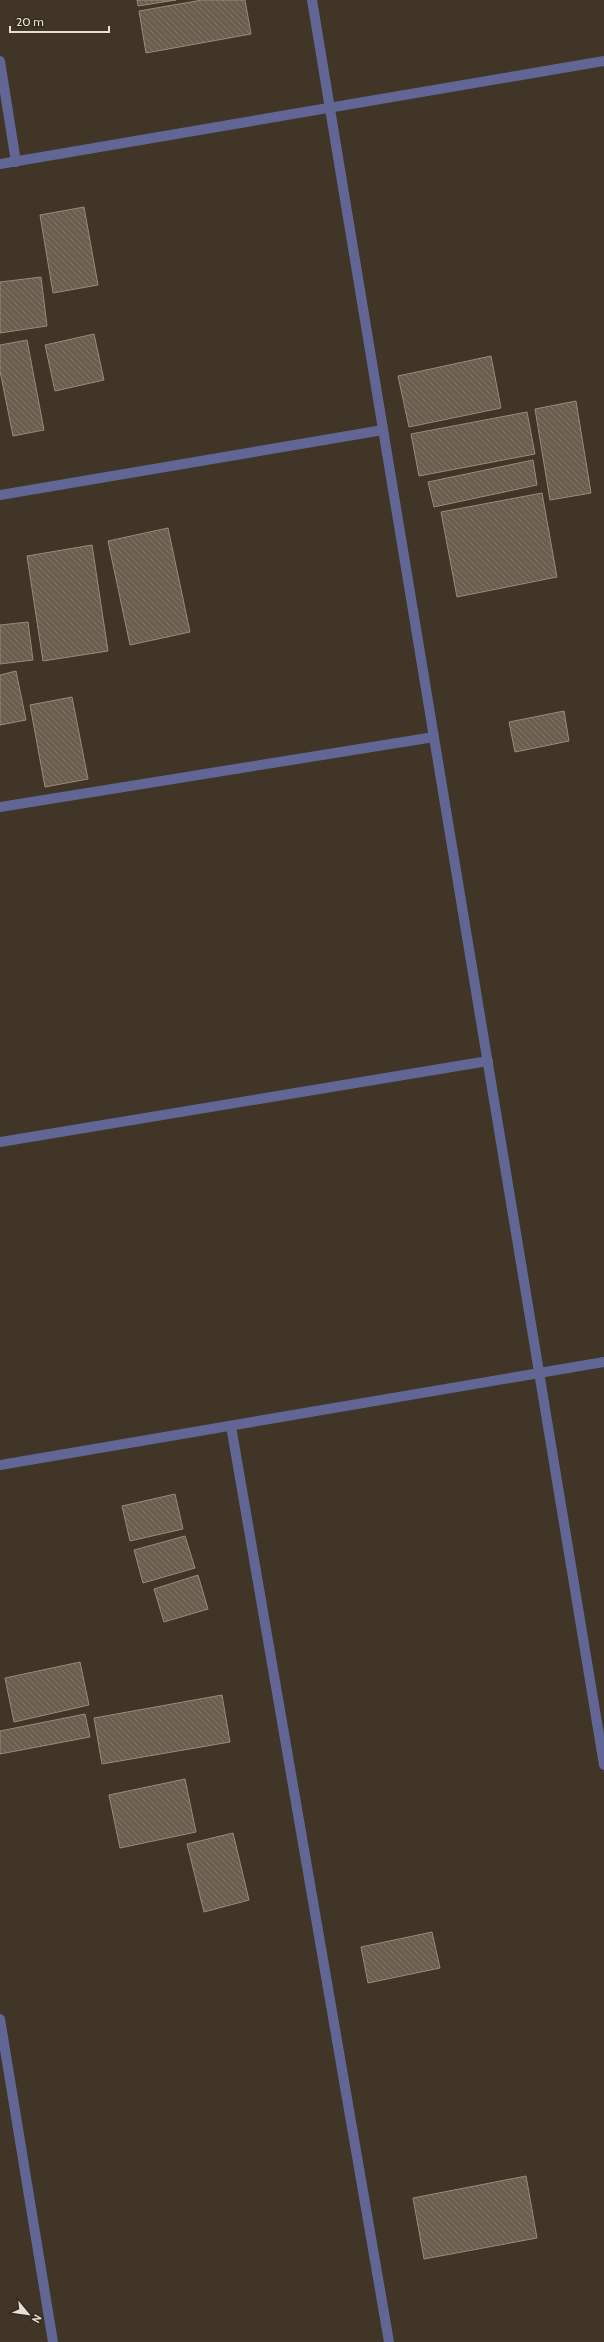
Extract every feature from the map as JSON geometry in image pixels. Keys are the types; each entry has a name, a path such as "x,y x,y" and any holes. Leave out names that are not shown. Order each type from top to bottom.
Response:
{"street":[{"path":"312,0 604,1765"},
{"path":"0,61 16,162"},
{"path":"0,164 604,61"},
{"path":"0,495 383,430"},
{"path":"0,807 434,737"},
{"path":"0,1142 488,1061"},
{"path":"0,1465 604,1362"},
{"path":"231,1426 389,2342"},
{"path":"0,2019 53,2342"}],"building":[{"path":"137,0 176,0 138,6"},
{"path":"202,0 245,0 251,34 146,53 139,11"},
{"path":"84,207 98,285 53,293 40,215"},
{"path":"41,277 47,326 0,333 0,282"},
{"path":"94,334 104,380 55,391 45,345"},
{"path":"27,340 44,430 13,436 0,371 0,345"},
{"path":"491,356 501,408 409,427 398,376"},
{"path":"576,401 591,493 550,500 535,409"},
{"path":"527,412 535,454 419,476 411,434"},
{"path":"533,460 537,485 434,507 428,482"},
{"path":"542,493 557,577 457,597 441,512"},
{"path":"168,528 190,632 130,645 108,541"},
{"path":"92,545 108,651 43,661 27,556"},
{"path":"28,622 33,660 0,664 0,625"},
{"path":"16,671 26,720 0,725 0,675"},
{"path":"72,697 88,779 45,787 30,705"},
{"path":"564,711 569,741 515,752 509,722"},
{"path":"175,1494 183,1529 130,1541 122,1506"},
{"path":"185,1536 195,1568 143,1583 134,1550"},
{"path":"198,1575 208,1609 164,1622 154,1589"},
{"path":"80,1662 89,1705 14,1722 5,1678"},
{"path":"222,1695 230,1742 102,1764 94,1718"},
{"path":"85,1714 90,1737 0,1754 0,1731"},
{"path":"185,1779 196,1832 120,1848 109,1795"},
{"path":"233,1833 249,1900 204,1912 187,1844"},
{"path":"432,1932 440,1968 368,1983 361,1947"},
{"path":"526,2176 537,2238 424,2259 413,2198"}]}
